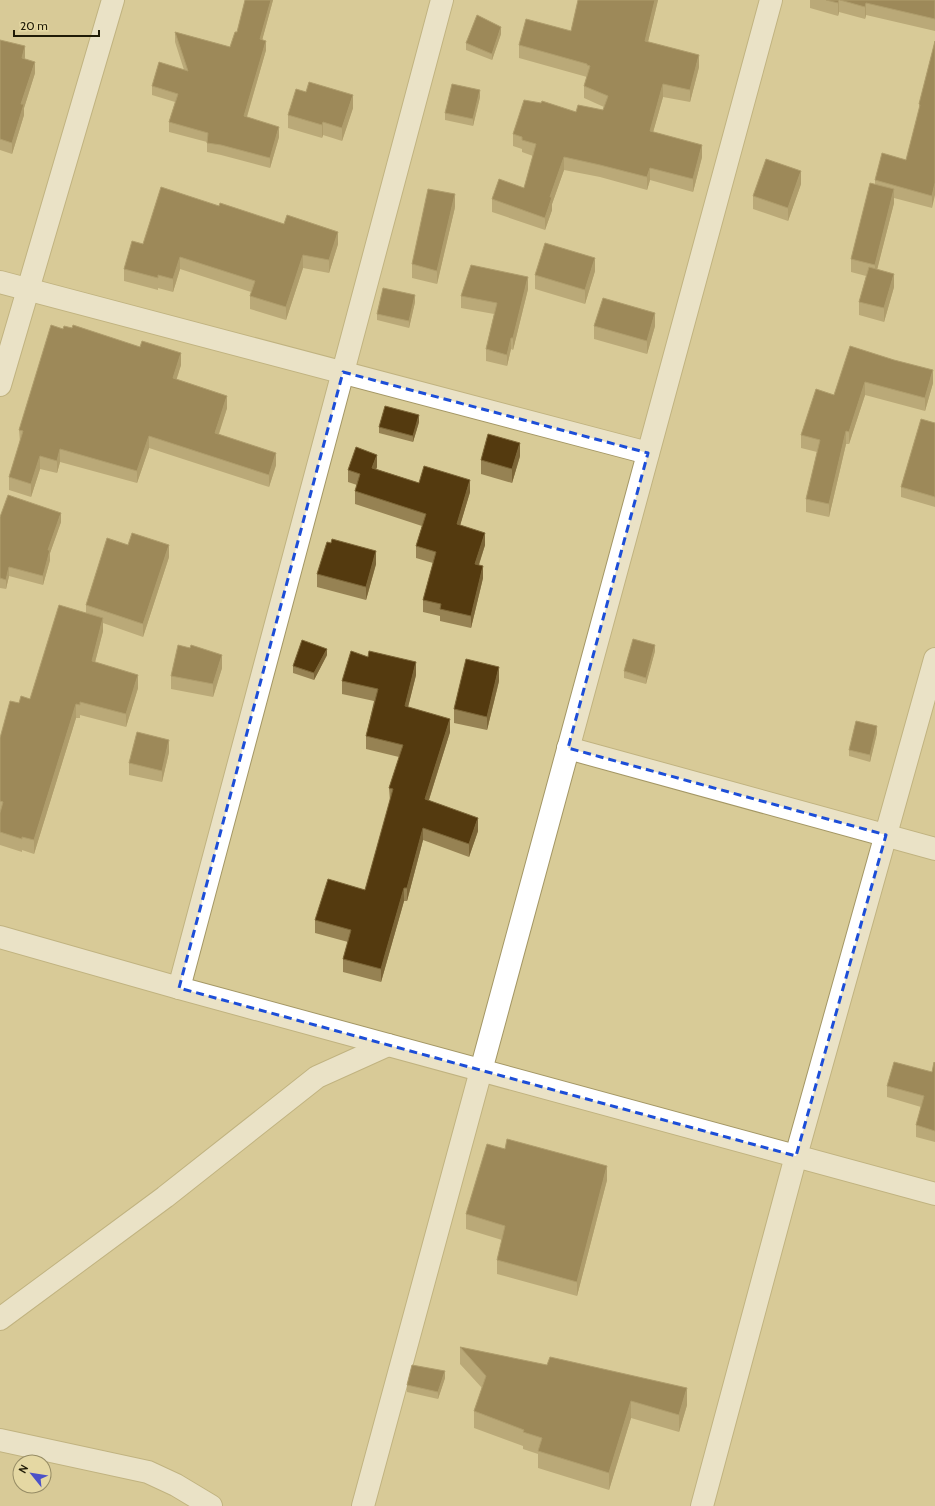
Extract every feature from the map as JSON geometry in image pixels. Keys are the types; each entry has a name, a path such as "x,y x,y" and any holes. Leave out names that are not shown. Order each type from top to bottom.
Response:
{"street":[{"path":"0,385 113,0"},
{"path":"179,988 442,0"},
{"path":"363,1506 771,0"},
{"path":"0,282 648,454"},
{"path":"702,1506 796,1156 935,659"},
{"path":"568,748 935,849"},
{"path":"0,937 179,988 935,1194"},
{"path":"0,1319 165,1197 317,1077 388,1045"},
{"path":"0,1440 148,1472 176,1485 211,1506"}],"highlighted area":[{"path":"343,372 648,453 568,748 886,835 796,1156 179,988"}],"building":[{"path":"245,0 271,0 260,39 266,41 244,116 279,127 270,158 221,145 207,143 208,133 169,122 178,94 152,86 159,62 188,71 175,32 230,47 235,32 237,32"},
{"path":"578,0 655,0 645,41 699,55 690,90 663,84 650,131 702,145 693,179 650,168 647,177 564,157 550,197 552,197 545,218 492,199 499,179 524,188 536,144 522,140 522,137 513,134 524,100 541,103 542,101 576,112 578,105 603,110 608,96 584,86 590,66 519,45 526,19 571,31"},
{"path":"826,0 839,0 838,3"},
{"path":"840,0 935,0 935,19 866,3 865,7"},
{"path":"477,15 501,27 492,54 466,43"},
{"path":"0,40 25,46 22,58 35,62 21,104 24,104 12,143 0,139"},
{"path":"935,41 935,183 932,196 875,180 882,153 906,160"},
{"path":"309,82 353,95 342,128 323,122 322,125 288,115 296,89 306,92"},
{"path":"452,84 480,90 473,119 445,113"},
{"path":"766,159 801,171 788,208 753,196"},
{"path":"870,183 894,189 875,265 851,259"},
{"path":"161,187 219,206 220,203 284,224 287,215 338,232 329,260 303,255 286,307 250,296 255,281 180,257 173,279 158,275 158,278 124,269 132,241 143,244"},
{"path":"428,189 455,194 437,271 412,264"},
{"path":"545,243 595,258 585,290 535,275"},
{"path":"471,265 528,277 513,338 511,338 507,355 486,349 497,303 461,296"},
{"path":"869,267 894,274 884,308 859,302"},
{"path":"383,288 415,295 409,321 377,314"},
{"path":"603,298 655,313 647,341 594,326"},
{"path":"51,325 63,329 64,326 72,328 73,325 140,347 142,341 181,353 173,378 227,396 215,433 276,453 269,475 149,436 137,471 60,449 57,461 40,456 31,484 9,477 23,431 19,430"},
{"path":"850,346 894,360 933,370 925,398 865,382 849,432 846,431 829,504 806,499 820,440 801,435 816,389 834,395"},
{"path":"385,406 419,415 413,436 379,427"},
{"path":"921,419 935,423 935,497 901,487"},
{"path":"488,434 520,443 512,469 481,460"},
{"path":"356,447 377,455 372,468 419,483 424,466 470,480 457,524 485,533 475,564 483,566 471,616 440,609 441,604 423,600 436,552 416,546 426,514 355,491 360,474 348,470"},
{"path":"8,495 61,513 48,550 50,550 43,576 9,567 6,580 0,578 0,517"},
{"path":"132,533 169,545 143,624 86,605 107,538 128,545"},
{"path":"332,539 376,551 366,587 317,574 327,542 331,543"},
{"path":"59,605 103,618 92,661 138,675 126,714 80,702 80,705 76,704 34,840 22,837 22,839 0,832 0,813 3,802 0,801 0,738 10,701 19,703 21,696 30,699"},
{"path":"633,639 655,645 646,678 624,671"},
{"path":"302,640 327,649 314,673 293,666"},
{"path":"178,645 190,648 191,645 222,655 213,684 171,676"},
{"path":"351,651 368,657 369,651 416,662 405,706 450,719 425,799 478,818 469,844 423,828 407,888 404,888 381,969 343,959 351,930 315,920 328,879 365,890 393,789 389,788 403,745 366,736 378,689 342,681"},
{"path":"466,659 499,667 487,717 454,709"},
{"path":"856,721 877,726 870,755 849,750"},
{"path":"137,732 169,740 162,771 129,763"},
{"path":"894,1062 932,1072 934,1062 935,1063 935,1131 916,1125 924,1096 887,1086"},
{"path":"507,1139 607,1166 577,1282 497,1260 505,1226 466,1214 487,1144 505,1149"},
{"path":"460,1347 547,1365 550,1357 687,1388 679,1415 631,1401 609,1473 538,1451 542,1438 523,1432 524,1430 474,1411 486,1376"},
{"path":"412,1365 445,1371 438,1392 407,1385"}]}
